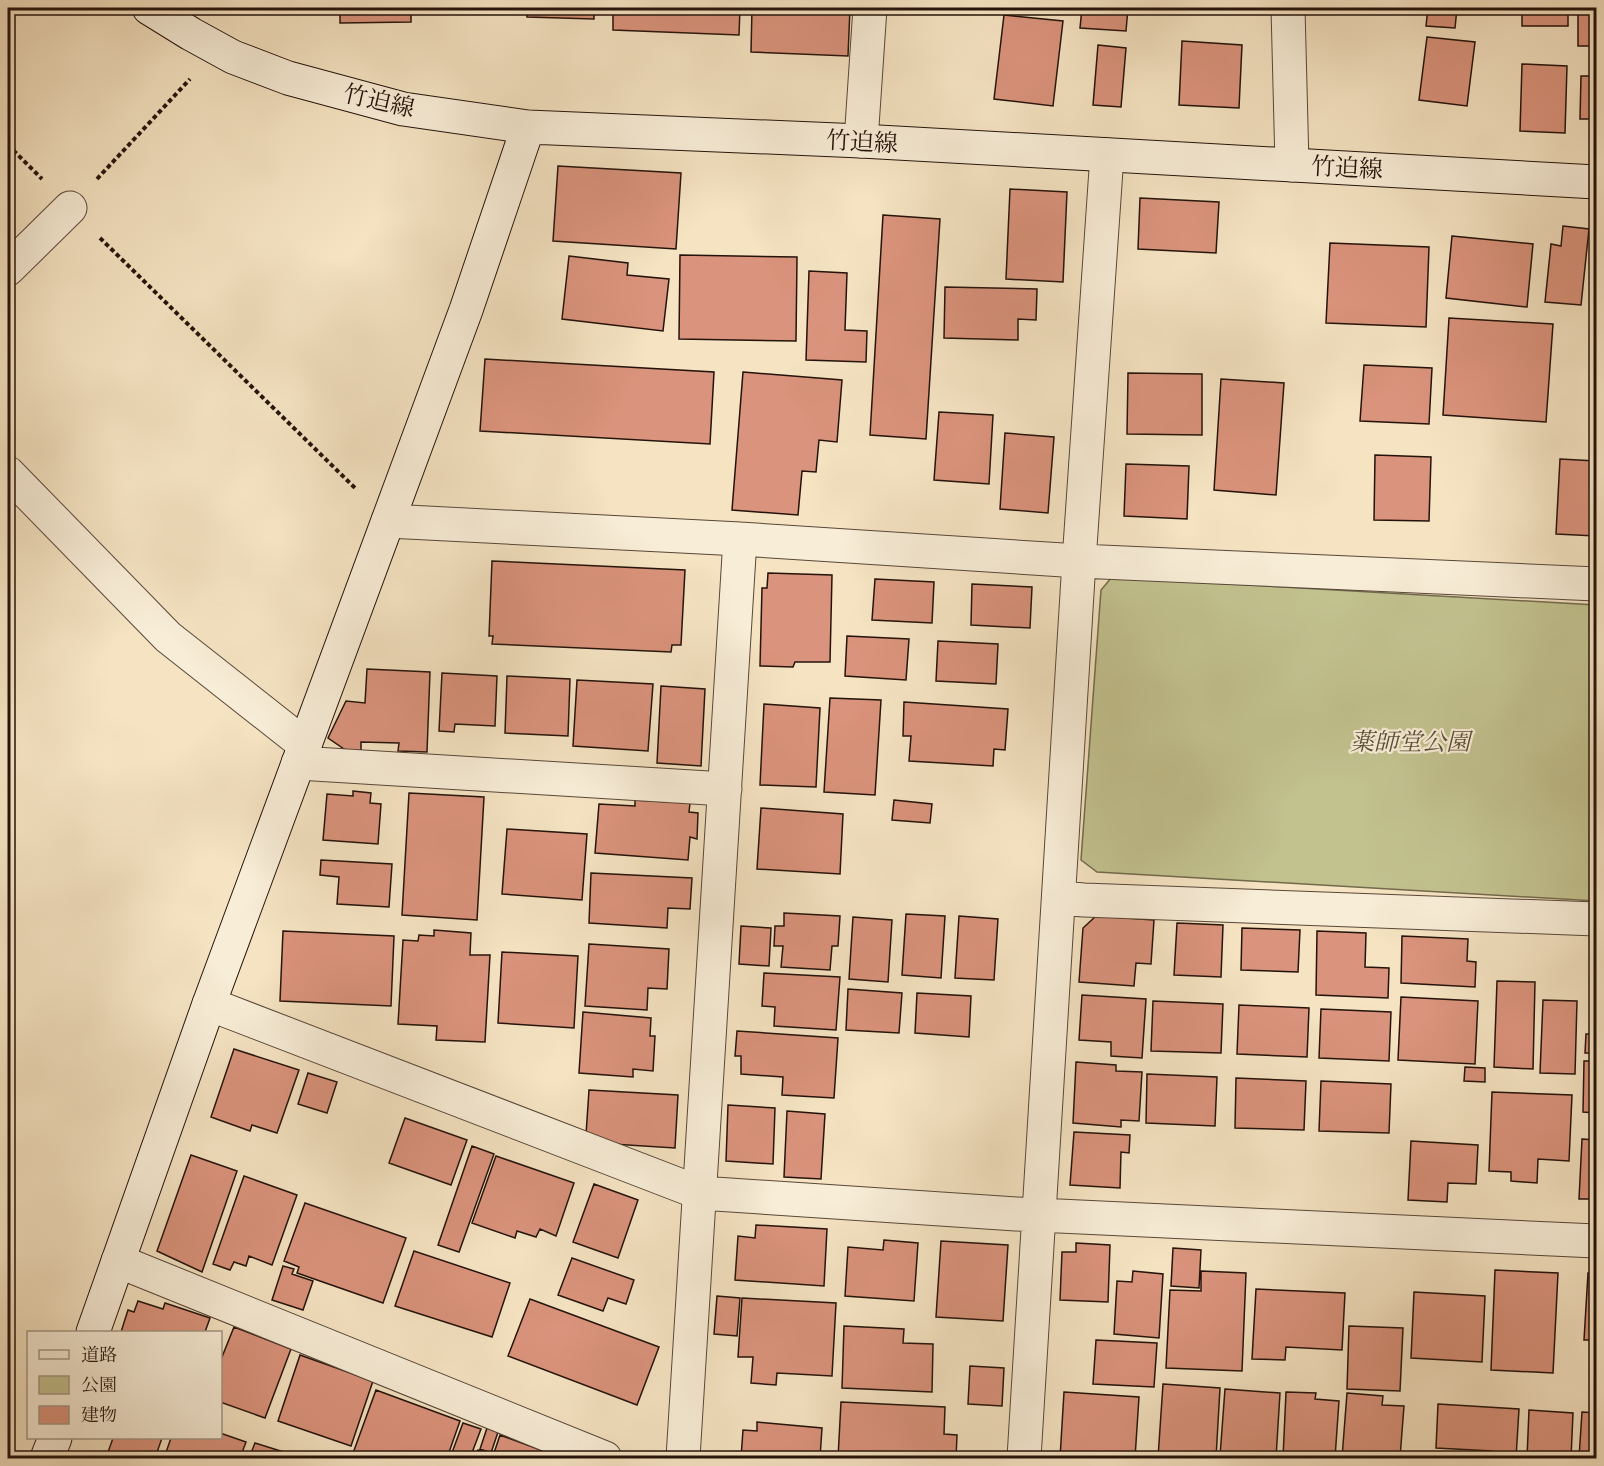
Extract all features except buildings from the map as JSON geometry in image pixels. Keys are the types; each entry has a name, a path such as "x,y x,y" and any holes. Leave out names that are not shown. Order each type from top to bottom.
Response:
{"street":[{"name":"竹迫線","path":"149,8 232,57 288,78 403,109 528,127 861,141 1596,182"},
{"path":"861,141 870,8"},
{"path":"1288,8 1292,165"},
{"path":"93,1331 209,1004 466,310 528,127"},
{"path":"1023,1458 1107,156"},
{"path":"8,269 70,208"},
{"path":"8,473 168,637 302,754 725,789"},
{"path":"388,521 740,539 1080,561 1596,584"},
{"path":"683,1458 740,539"},
{"path":"1059,897 1084,900 1596,919"},
{"path":"209,1004 700,1193 1038,1214 1596,1241"},
{"path":"118,1261 605,1458"},
{"path":"47,1458 54,1439"}],"path":[{"path":"70,208 219,49"},
{"path":"8,145 388,521"}],"green space":[{"name":"薬師堂公園","path":"1112,577 1596,605 1596,901 1097,872 1081,860 1101,590"}]}
